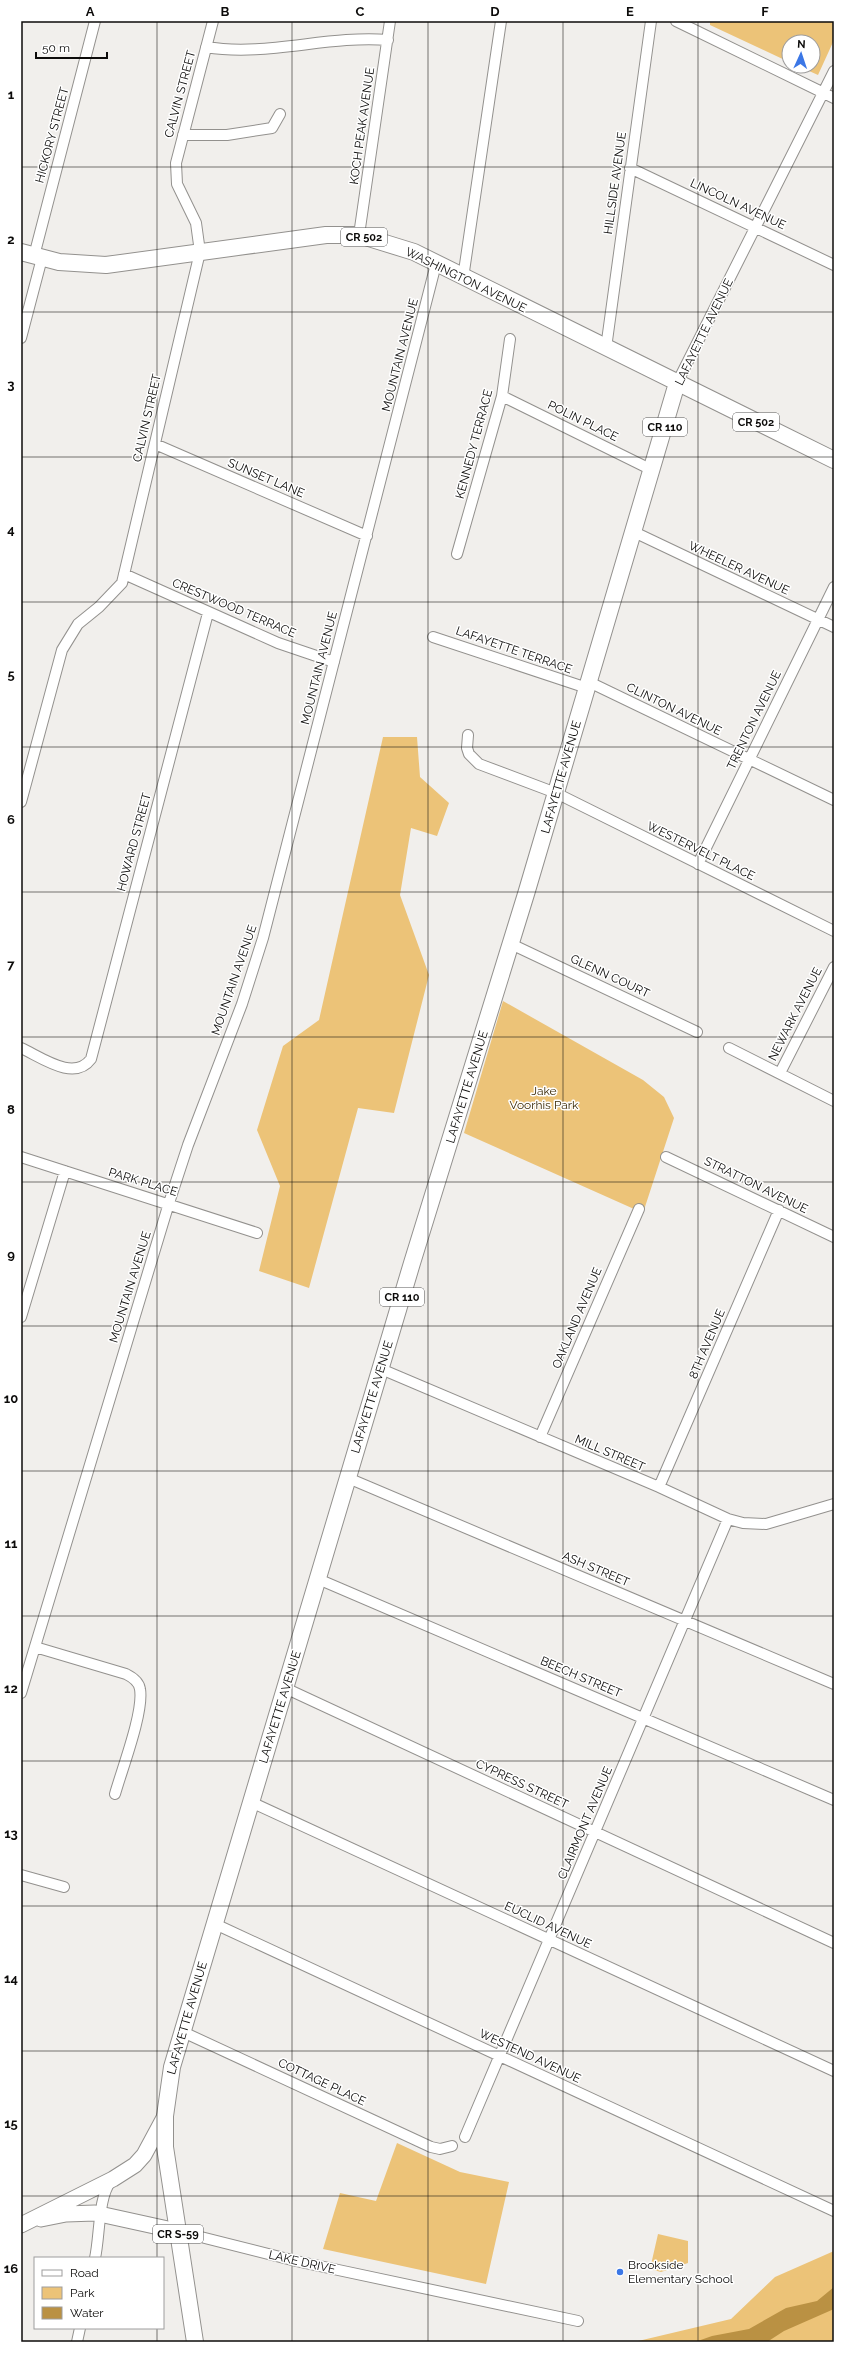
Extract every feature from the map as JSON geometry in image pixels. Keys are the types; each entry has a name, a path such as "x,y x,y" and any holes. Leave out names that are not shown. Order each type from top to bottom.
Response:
{"main road":[{"name":"WASHINGTON AVENUE","path":"32,255 82,265 106,265 326,235 359,235 414,252 834,460"},
{"name":"LAFAYETTE AVENUE","path":"164,2121 172,2067 182,2032 348,1478 511,944 677,383"},
{"name":"CR 110","path":"24,2223 113,2179 135,2165 144,2155 164,2121"},
{"name":"CR S-59","path":"164,2121 177,2231 194,2342"},
{"name":"LAKE DRIVE","path":"24,2223 72,2214 102,2214 177,2231"}],"street":[{"name":"HICKORY STREET","path":"21,338 32,255 95,21"},
{"name":"CALVIN STREET","path":"21,802 62,650 78,624 99,607 122,583 200,252 196,223 181,194 175,174 183,134 213,21"},
{"name":"KOCH PEAK AVENUE","path":"359,235 390,21"},
{"path":"464,278 500,21"},
{"name":"HILLSIDE AVENUE","path":"606,348 651,21"},
{"path":"676,21 834,98"},
{"path":"206,47 226,50 249,50 351,40 388,40"},
{"name":"LAFAYETTE AVENUE","path":"677,383 757,227 834,71"},
{"path":"183,134 226,135 272,128 280,114"},
{"name":"LINCOLN AVENUE","path":"630,168 757,227 834,265"},
{"name":"MOUNTAIN AVENUE","path":"21,1693 169,1203 201,1108 259,952 436,264"},
{"name":"KENNEDY TERRACE","path":"457,554 502,396 510,339"},
{"name":"POLIN PLACE","path":"502,396 652,470"},
{"name":"SUNSET LANE","path":"155,444 367,536"},
{"name":"WHEELER AVENUE","path":"634,532 834,627"},
{"name":"CRESTWOOD TERRACE","path":"124,574 208,613 278,643 334,662"},
{"name":"TRENTON AVENUE","path":"698,864 834,587"},
{"name":"HOWARD STREET","path":"21,1048 68,1069 75,1070 87,1065 91,1059 208,613"},
{"name":"LAFAYETTE TERRACE","path":"433,637 588,685"},
{"name":"CLINTON AVENUE","path":"588,685 834,800"},
{"name":"WESTERVELT PLACE","path":"468,735 467,748 469,754 479,764 556,794 834,932"},
{"name":"GLENN COURT","path":"511,944 697,1032"},
{"name":"NEWARK AVENUE","path":"780,1073 834,967"},
{"path":"729,1048 834,1101"},
{"name":"PARK PLACE","path":"21,1157 257,1232"},
{"name":"STRATTON AVENUE","path":"666,1157 834,1237"},
{"path":"21,1317 65,1171"},
{"name":"OAKLAND AVENUE","path":"540,1437 639,1209"},
{"name":"8TH AVENUE","path":"659,1488 779,1210"},
{"name":"MILL STREET","path":"381,1369 728,1519 743,1523 766,1524 834,1504"},
{"name":"ASH STREET","path":"348,1478 834,1684"},
{"name":"CLAIRMONT AVENUE","path":"464,2137 500,2056 728,1519"},
{"name":"BEECH STREET","path":"318,1579 834,1800"},
{"path":"35,1647 126,1674 134,1679 140,1688 139,1710 115,1794"},
{"name":"CYPRESS STREET","path":"285,1688 834,1943"},
{"name":"EUCLID AVENUE","path":"251,1802 834,2071"},
{"path":"21,1875 64,1887"},
{"name":"WESTEND AVENUE","path":"215,1924 834,2211"},
{"name":"COTTAGE PLACE","path":"182,2032 431,2147 440,2149 452,2146"},
{"path":"95,2257 104,2193 113,2179"},
{"name":"LAKE DRIVE","path":"177,2231 296,2261 578,2322"},
{"path":"77,2342 80,2329"}],"green space":[{"path":"710,21 834,21 834,40 821,68 821,34 781,34 781,58 710,25"},
{"path":"383,737 417,737 420,777 449,803 437,836 411,828 400,895 429,975 394,1113 358,1108 309,1288 259,1271 280,1186 257,1130 283,1046 319,1020"},
{"name":"Jake Voorhis Park","path":"503,1001 643,1080 664,1097 674,1118 643,1213 464,1133"},
{"path":"397,2143 460,2172 509,2182 486,2284 323,2249 340,2193 376,2201"},
{"path":"658,2234 688,2241 688,2263 661,2272 650,2269"},
{"path":"834,2251 834,2342 634,2342 731,2319 775,2277"}],"water":[{"path":"834,2287 834,2309 784,2331 767,2342 695,2342 712,2336 749,2329 786,2308 817,2301"}],"place":[{"name":"Brookside Elementary School","path":"620,2272"}]}
